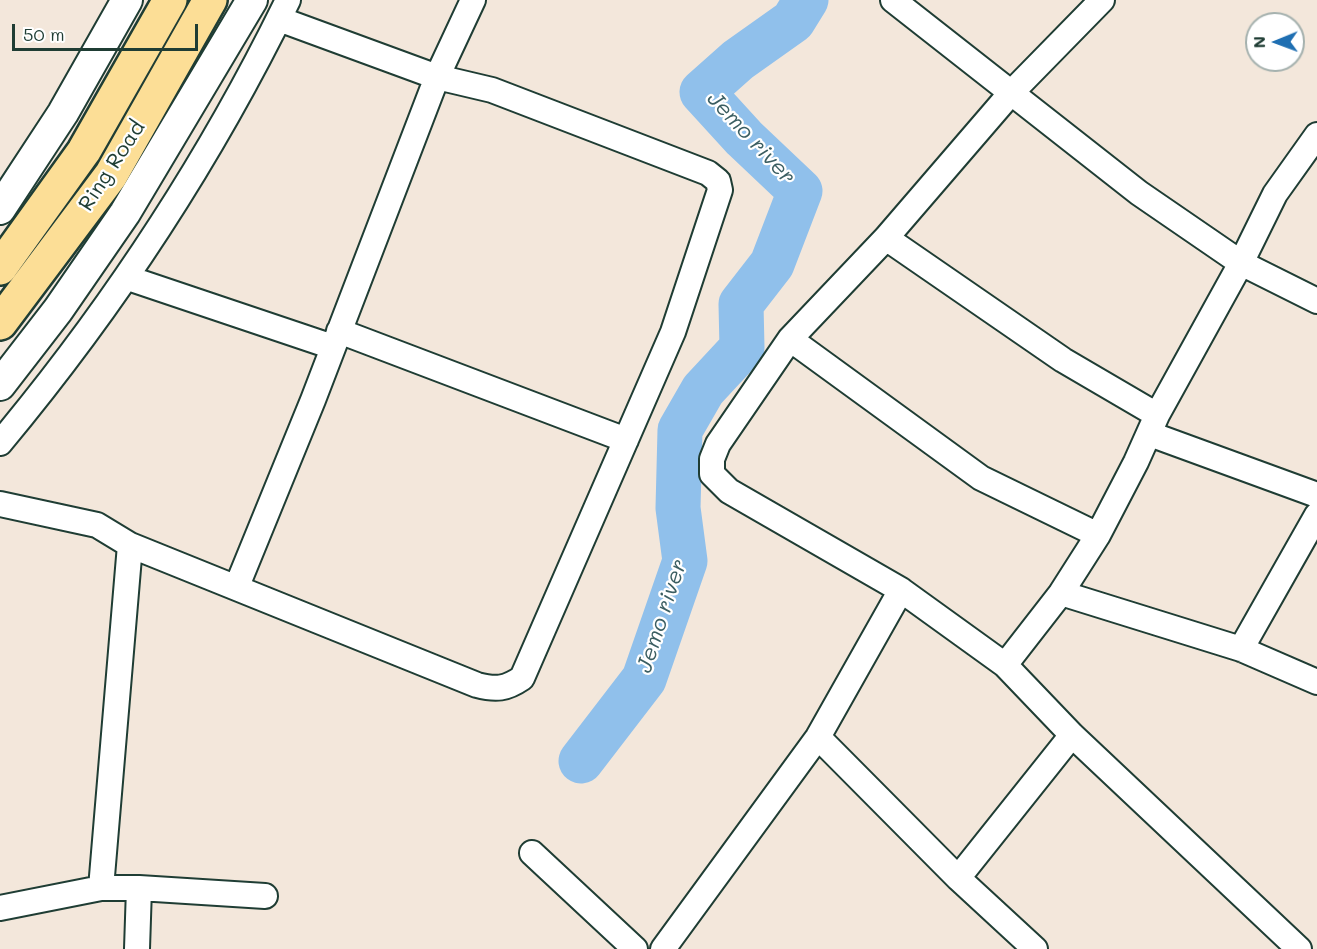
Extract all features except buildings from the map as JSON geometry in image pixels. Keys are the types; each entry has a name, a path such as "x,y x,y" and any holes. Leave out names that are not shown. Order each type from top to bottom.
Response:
{"highway":[{"name":"Ring Road","path":"0,268 84,151 170,0"},
{"name":"Ring Road","path":"0,323 111,175 210,0"}],"street":[{"path":"0,209 63,113 127,0"},
{"path":"0,385 58,310 125,213 252,0"},
{"path":"237,586 336,339 437,77 473,0"},
{"path":"893,0 1139,193 1241,263 1317,301"},
{"path":"1102,0 1010,94 886,238 790,339 718,444 712,459 712,474 729,491 901,590 1005,665 1072,735 1299,949"},
{"path":"0,443 49,383 128,278 199,164 283,9 437,77 492,90 708,173 718,181 720,190 673,332 522,678 509,687 492,689 477,685 237,586 130,545 97,525 0,504"},
{"path":"1005,665 1061,593 1098,535 1153,424 1241,263 1275,194 1317,135"},
{"path":"886,238 1153,424 1317,495"},
{"path":"128,278 336,339 626,440"},
{"path":"790,339 981,478 1098,535"},
{"path":"1241,649 1317,515"},
{"path":"101,888 130,545"},
{"path":"663,949 818,736 901,590"},
{"path":"1061,593 1241,649 1317,682"},
{"path":"958,878 1072,735"},
{"path":"818,736 958,878 1035,949"},
{"path":"532,854 636,949"},
{"path":"1,906 101,888 139,888 265,896"},
{"path":"137,949 139,888"}],"waterway":[{"name":"Jemo river","path":"581,761 644,679 685,561 678,508 680,430 703,390 742,348 741,304 772,264 800,191 744,138 702,92 738,60 793,21 806,0"}]}
